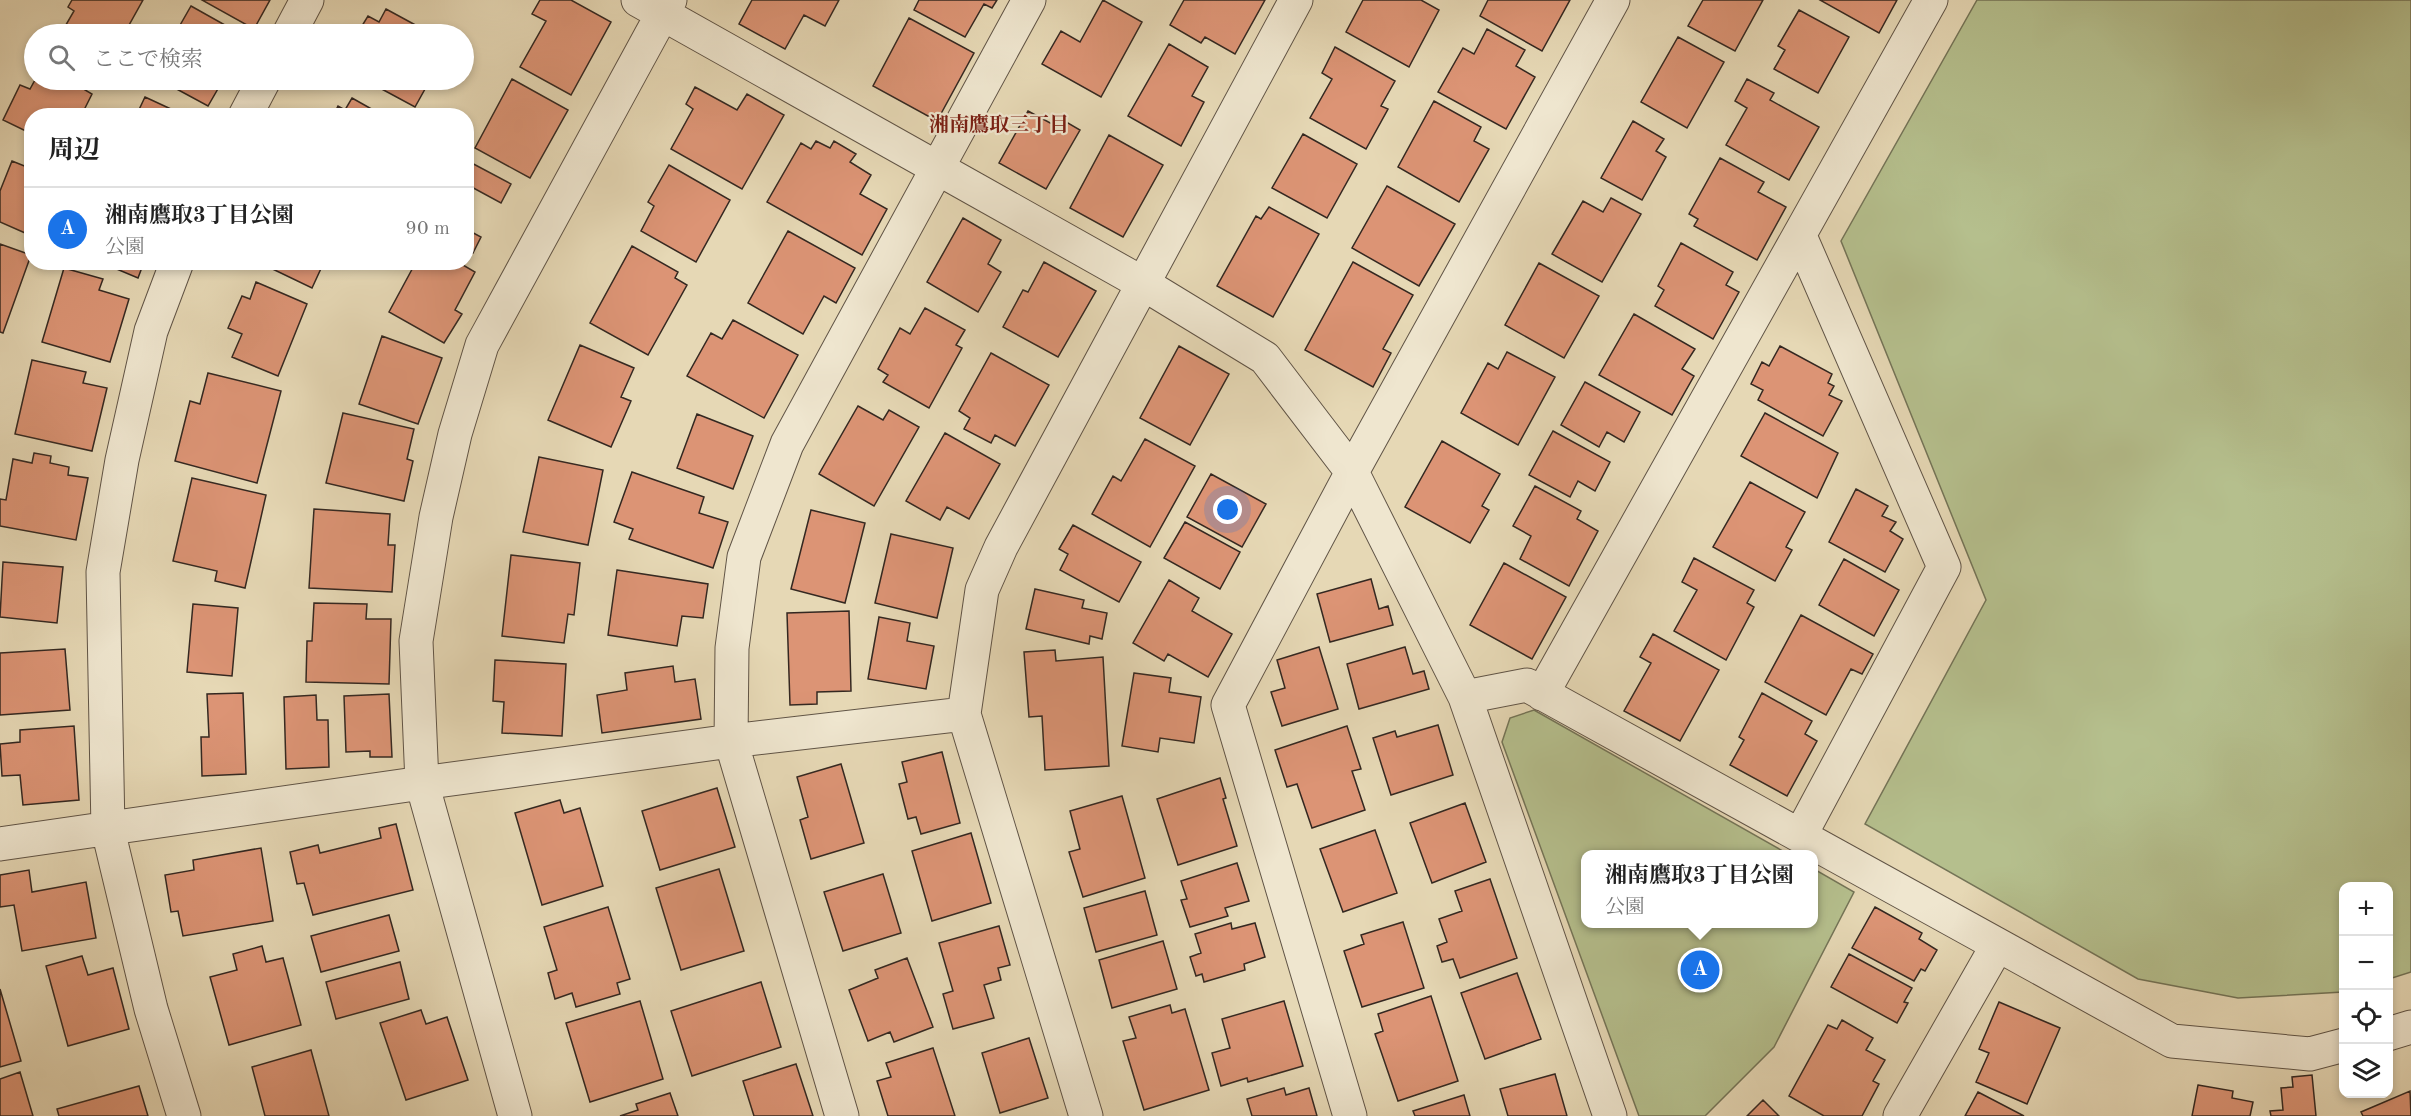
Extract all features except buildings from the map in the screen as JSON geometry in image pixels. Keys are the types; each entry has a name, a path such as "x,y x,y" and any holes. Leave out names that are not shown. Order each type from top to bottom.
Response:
{"street":[{"path":"294,24 307,0"},
{"path":"842,1116 731,741 732,648 744,557 787,444 1029,0"},
{"path":"1086,1116 964,714 982,590 1001,547 1296,0"},
{"path":"1350,1116 1228,705 1352,472 1613,0"},
{"path":"1542,694 1931,0"},
{"path":"515,1116 422,783 416,641 436,517 455,434 482,345 657,4 937,169 1142,283 1265,358 1352,472 1465,697 1610,1116"},
{"path":"249,108 259,90"},
{"path":"1800,236 1944,567 1801,834"},
{"path":"174,270 151,331 122,460 103,572 108,830 151,1010 184,1116"},
{"path":"1465,697 1527,685 1801,834 1997,946 2172,1041 2310,1054 2339,1046"},
{"path":"0,844 731,741 964,714"},
{"path":"1900,1116 1997,946"},
{"path":"2393,1032 2411,1027"}],"green space":[{"path":"1977,0 2411,0 2411,972 2393,978 2393,882 2339,882 2339,992 2238,998 2138,979 1865,824 1986,600 1841,241"},
{"path":"1534,710 1781,850 1581,850 1581,928 1818,928 1818,871 1854,892 1774,1047 1705,1116 1639,1116 1502,742 1510,718"}],"place":[{"name":"湘南鷹取3丁目公園","path":"1700,970"}],"district":[{"name":"湘南鷹取三丁目","path":"999,126"}]}
